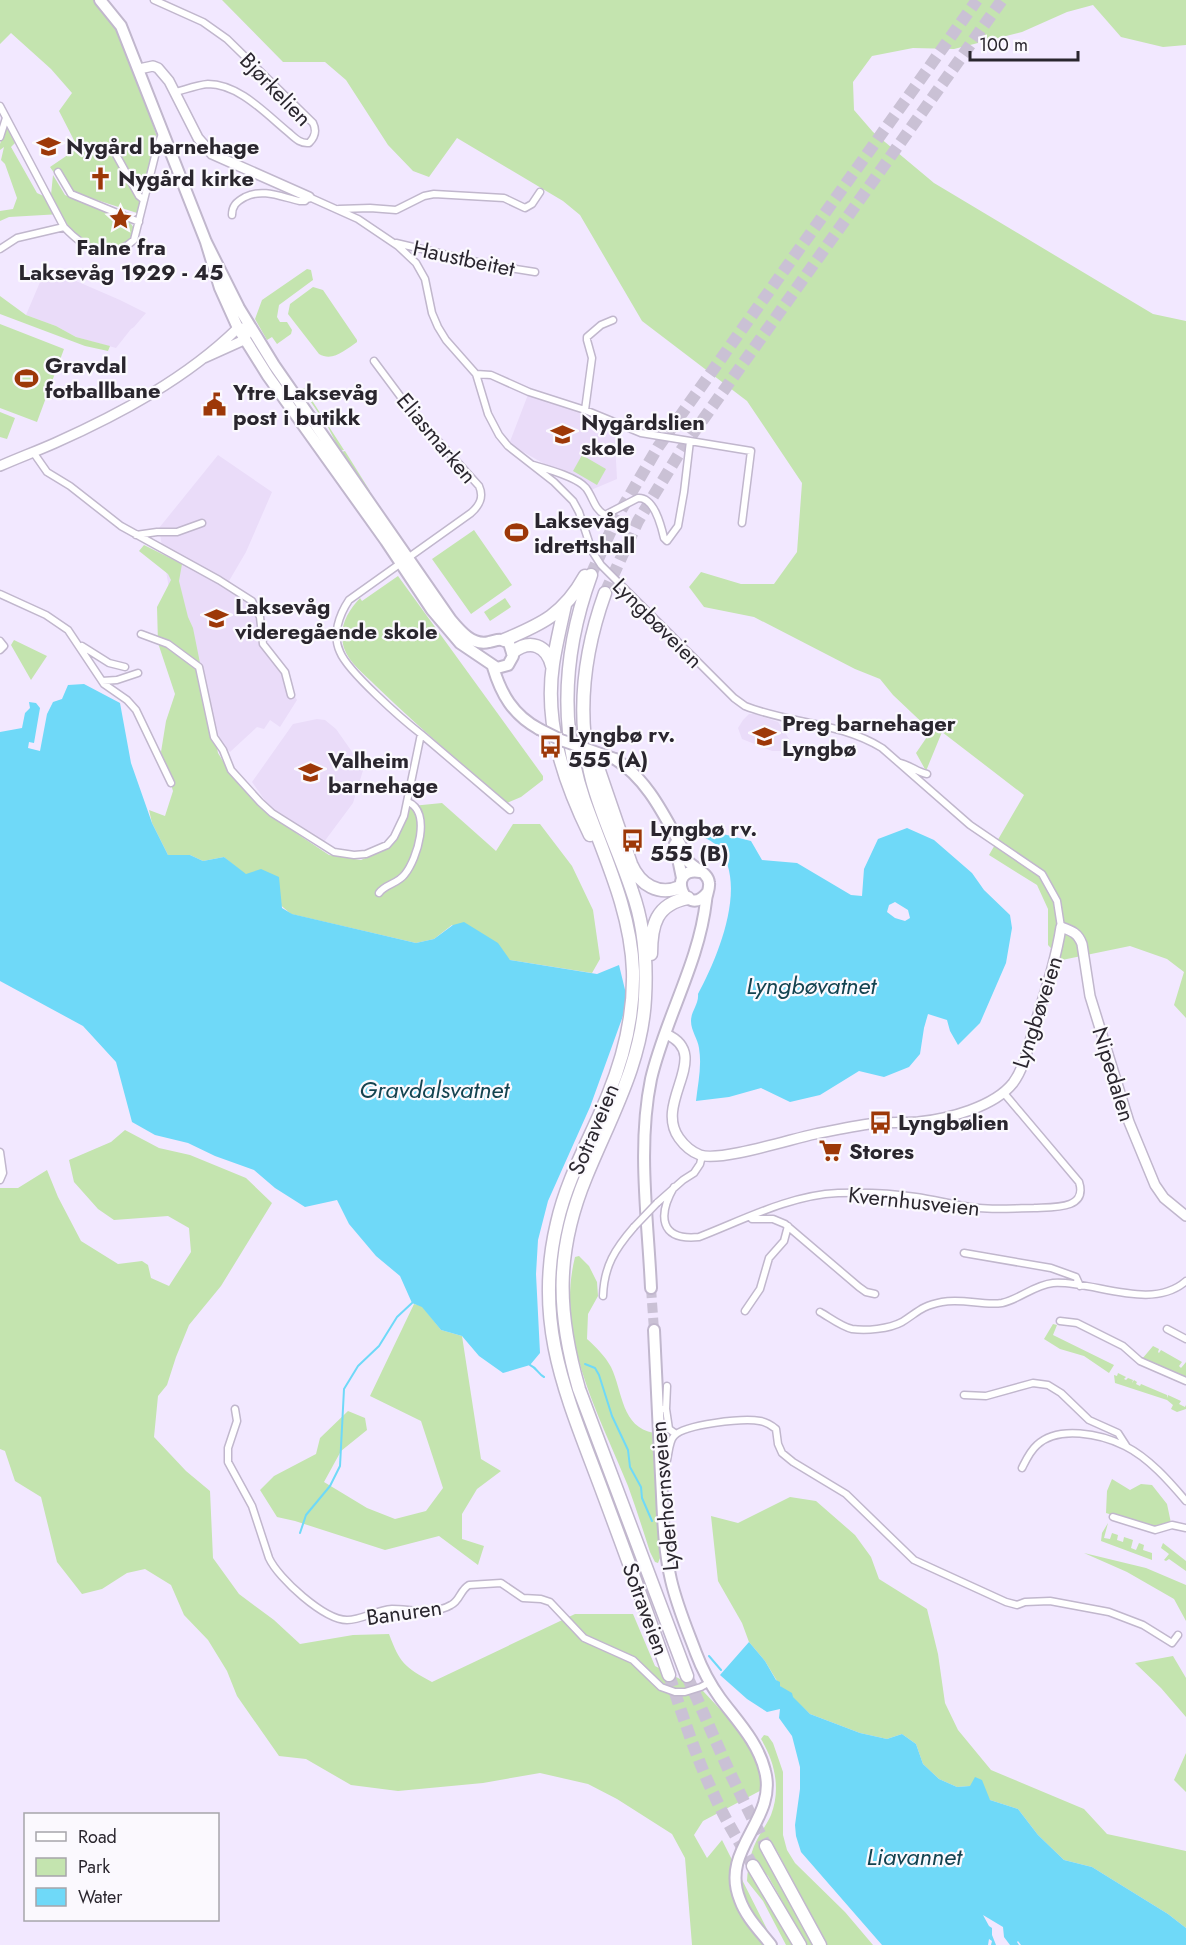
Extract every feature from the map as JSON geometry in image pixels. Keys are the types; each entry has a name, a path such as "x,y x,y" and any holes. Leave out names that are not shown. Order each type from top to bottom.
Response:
{"highway":[{"name":"Sotraveien","path":"565,605 588,575 567,673 567,722 578,779 619,892 631,948 632,996 629,1022 618,1067 574,1170 557,1220 551,1248 548,1302 554,1349 567,1394 669,1675"},
{"name":"Sotraveien","path":"605,593 587,655 582,705 586,751 593,782 638,909 646,972 643,1023 632,1070 586,1177 570,1226 564,1260 562,1302 567,1345 579,1389 687,1676"},
{"path":"504,640 536,627 565,605"},
{"path":"565,605 552,667 552,705 559,757 580,815 619,892"},
{"path":"513,652 528,644 536,645 548,655 552,667"},
{"path":"582,705 602,782 634,870 642,880 659,891 669,891 681,882"},
{"path":"643,1023 651,999 653,927 659,914 668,904 690,899"},
{"path":"766,1846 820,1945"},
{"path":"753,1866 800,1945"}],"main road":[{"path":"100,0 121,26 206,242 220,288 244,340 404,561 460,631 474,641 504,640 512,647 512,659 508,665 504,695"},
{"path":"206,242 250,327 445,626 460,643 489,663 501,668 508,665"},
{"path":"490,642 485,650 489,663 504,695 519,716 561,740 615,759 632,771 645,785 688,861 704,874 709,883 704,920 652,1078 645,1126 651,1288"},
{"path":"668,824 681,891 690,899 697,911 700,931"},
{"path":"681,882 690,872 700,872"},
{"path":"690,899 700,899 707,892"},
{"name":"Lyderhornsveien","path":"654,1330 662,1409 661,1467 665,1546 671,1582 689,1634 710,1682 748,1736 765,1772 767,1785 764,1804 740,1851 735,1876 740,1901 746,1913 771,1945"}],"street":[{"name":"Bjørkelien","path":"154,0 203,22 228,39 313,123 315,134 309,143 300,142 264,112 226,87 206,84 176,92"},
{"name":"Lyngbøveien","path":"139,69 148,66 158,68 176,92 198,138 212,154 339,209 358,219 408,254 422,270 432,313 438,327 446,340 476,374 493,425 508,446 573,501 592,551 601,566 741,704 770,716 856,734 882,748 970,825 1042,874 1057,901 1061,927 1054,961 1028,1049 1017,1076 1003,1092 987,1102 950,1116 918,1122 860,1125 721,1156 702,1155"},
{"path":"0,106 64,227 78,242 99,251 120,250 134,240 163,132"},
{"path":"0,137 6,118"},
{"path":"114,151 139,196 144,200"},
{"path":"58,172 71,194 139,222"},
{"name":"Lyngbøveien","path":"339,209 396,210 424,196 434,194 497,197 508,199 525,208 532,204 540,192"},
{"name":"Lyngbøveien","path":"232,215 232,209 236,203 253,193 266,193 300,201 305,201 309,197"},
{"path":"0,249 17,238 64,227"},
{"name":"Haustbeitet","path":"393,242 490,265 535,272"},
{"path":"585,410 592,358 587,340 601,325 613,320"},
{"path":"0,466 86,428 137,401 204,358 244,340 250,327 238,328 204,358"},
{"name":"Eliasmarken","path":"375,361 412,412 481,491 480,502 471,513 404,561"},
{"path":"476,374 491,375 529,392 585,410 641,433 751,451 742,523"},
{"path":"530,464 570,479 585,488 604,516 638,498 648,500 665,540 669,540 678,526 690,441"},
{"path":"33,452 47,472 70,486 135,535 219,580 252,601 260,617 263,644 285,672 291,695"},
{"path":"135,535 177,532 202,522"},
{"path":"404,561 349,600 341,615 337,637 340,653 353,671 421,734 510,810"},
{"path":"0,594 59,623 68,630 102,681 136,710 171,783"},
{"path":"141,634 168,644 199,668 214,737 223,750 231,770 272,813 324,848 334,852 354,855 377,850 387,845 400,829 421,734"},
{"path":"0,641 4,646 0,650"},
{"path":"79,644 109,663 125,667"},
{"path":"102,681 117,680 138,673"},
{"name":"Lyngbøveien","path":"900,763 927,774"},
{"path":"379,893 381,889 405,874 421,830 416,807 408,801"},
{"name":"Nipedalen","path":"1061,927 1079,936 1082,944 1090,996 1129,1122 1150,1175 1164,1198 1186,1216"},
{"path":"603,1296 605,1272 634,1227 674,1187 694,1173 700,1164 702,1155 692,1151 683,1143 672,1124 672,1104 685,1065 685,1049 680,1042 666,1034"},
{"name":"Kvernhusveien","path":"674,1187 666,1203 663,1219 671,1233 680,1237 699,1237 789,1203 837,1193 910,1196 994,1209 1055,1207 1075,1202 1080,1193 1079,1182 1003,1092"},
{"path":"0,1152 3,1173 0,1180"},
{"path":"748,1218 773,1219 788,1226 859,1287 866,1292 876,1294"},
{"path":"745,1311 760,1289 769,1258 784,1241 788,1226"},
{"path":"964,1253 1051,1268 1076,1277 1080,1286"},
{"path":"820,1312 852,1329 877,1328 901,1322 916,1311 938,1303 962,1300 1001,1303 1047,1284 1062,1283 1148,1295 1170,1290 1186,1281"},
{"path":"1060,1321 1077,1323 1123,1346 1140,1361 1186,1381"},
{"path":"1167,1329 1186,1339"},
{"path":"964,1395 986,1396 1033,1383 1048,1385 1061,1393 1089,1420 1118,1433 1127,1447"},
{"path":"667,1386 662,1409 669,1429 676,1434"},
{"name":"Banuren","path":"235,1409 237,1421 228,1448 228,1462 252,1506 269,1558 290,1584 330,1614 349,1620 389,1609 418,1611 447,1607 454,1604 465,1587 469,1585 501,1583 523,1598 550,1602 584,1638 633,1660 661,1687 675,1692 685,1692 710,1682"},
{"path":"661,1467 665,1467 671,1441 676,1434 695,1427 733,1421 757,1421 771,1425 777,1432 778,1444 782,1453 846,1494 914,1560 1014,1605 1041,1601 1062,1603 1109,1612 1143,1624 1172,1643 1178,1635"},
{"path":"1022,1468 1035,1446 1048,1437 1083,1435 1102,1438 1127,1447 1164,1475 1186,1501"},
{"path":"1113,1517 1155,1530 1172,1525 1186,1528"}],"shaded area":[{"path":"46,268 146,313 116,348 76,337 56,326 26,315"},
{"name":"Nygårdslien skole","path":"529,392 614,425 617,479 591,490 509,444"},
{"name":"Laksevåg videregående skole","path":"218,455 272,492 246,552 229,581 250,601 264,638 297,700 280,727 270,720 264,729 257,727 230,752 205,727 170,595 159,528"},
{"name":"Preg barnehager Lyngbø","path":"749,714 778,722 791,742 788,748 772,751 742,739 738,728"},
{"name":"Valheim barnehage","path":"317,719 325,720 336,729 355,756 365,764 353,803 324,842 271,809 252,782 293,724"}],"green space":[{"path":"0,0 95,0 122,32 158,140 137,213 66,190 50,167 78,148 59,111 72,93 51,69 11,33 0,44"},
{"path":"222,0 1186,0 1186,45 1163,47 1121,37 1093,5 1067,12 1022,32 954,49 913,48 872,56 853,82 854,110 873,132 934,183 1153,314 1186,321 1186,1018 1174,1005 1184,972 1167,959 1130,946 1062,960 1048,945 1048,909 1037,885 989,855 1024,795 942,732 926,771 916,753 931,731 893,695 880,679 855,669 754,617 704,607 689,587 701,572 741,584 774,584 797,552 802,483 747,401 642,321 580,215 563,201 457,138 429,177 413,171 388,145 346,80 325,62 283,62"},
{"path":"6,126 15,143 11,147 37,193 48,198 51,195 53,175 65,195 129,221 134,228 127,242 107,249 92,246 77,237 61,214 9,217 0,221 0,211 13,209 17,198 5,164 1,160 4,147 0,150 0,144"},
{"path":"307,269 311,270 313,280 279,305 277,317 280,322 287,322 292,330 291,334 277,344 272,337 267,340 255,319 262,300"},
{"path":"313,287 323,290 357,340 334,356 319,354 288,314 290,304"},
{"path":"0,296 26,315 56,326 76,337 110,346 108,351 85,346 0,314"},
{"name":"Gravdal fotballbane","path":"0,324 64,349 37,422 0,408"},
{"path":"304,388 344,450 340,451 328,427 302,389"},
{"path":"0,412 15,418 7,439 0,437"},
{"path":"345,451 370,491 368,492 341,452"},
{"path":"582,455 606,469 597,485 573,471"},
{"path":"474,530 512,585 471,614 432,559"},
{"path":"144,545 182,564 179,581 193,628 218,753 232,776 296,833 329,855 361,860 385,849 412,806 442,803 496,851 513,824 540,824 572,866 593,910 600,959 592,973 510,960 452,925 434,939 416,943 291,914 224,857 203,861 190,855 168,855 152,823 149,810 165,816 173,791 161,752 166,721 175,694 158,643 157,607 171,580 168,574 139,551"},
{"path":"398,576 543,776 543,780 521,797 507,803 424,731 358,668 346,653 342,634 351,609 360,598 362,601"},
{"path":"505,598 511,607 490,621 484,612"},
{"path":"14,640 47,656 31,680 11,645"},
{"path":"125,1130 159,1148 190,1155 246,1178 272,1203 221,1286 189,1325 167,1385 158,1396 154,1437 186,1471 210,1491 213,1558 239,1594 274,1620 300,1644 353,1635 389,1634 396,1652 404,1663 432,1682 575,1614 633,1614 655,1666 703,1691 750,1741 773,1784 703,1821 694,1835 707,1858 722,1840 775,1945 692,1945 685,1858 672,1834 617,1799 588,1784 540,1773 483,1783 398,1791 351,1785 306,1759 279,1756 237,1696 227,1671 208,1640 184,1615 171,1585 145,1569 127,1573 102,1589 82,1594 57,1562 41,1497 15,1481 5,1451 0,1449 0,1188 18,1188 47,1170 81,1241 118,1264 142,1261 148,1265 151,1278 169,1286 191,1252 189,1228 168,1216 114,1220 98,1209 74,1182 69,1160 111,1142"},
{"path":"579,1256 589,1266 597,1282 598,1296 588,1314 587,1339 611,1367 629,1416 635,1424 654,1433 660,1558 658,1563 655,1562 650,1552 628,1486 593,1403 575,1346 570,1287 575,1257"},
{"path":"414,1304 422,1306 441,1330 462,1336 481,1459 501,1471 477,1489 462,1514 462,1539 484,1546 478,1565 439,1536 385,1550 277,1517 260,1490 274,1476 316,1454 320,1438 348,1411 365,1418 367,1430 341,1451 324,1482 367,1508 395,1519 426,1511 443,1488 421,1421 370,1396"},
{"path":"1053,1324 1057,1325 1053,1335 1114,1365 1109,1373 1084,1356 1060,1349 1044,1339"},
{"path":"1153,1346 1159,1349 1159,1353 1161,1350 1182,1362 1179,1366 1181,1368 1186,1362 1186,1378 1142,1359"},
{"path":"1118,1373 1126,1377 1124,1379 1126,1380 1128,1378 1133,1380 1132,1383 1134,1380 1140,1386 1141,1384 1167,1395 1167,1398 1168,1395 1181,1401 1179,1404 1185,1407 1186,1405 1186,1409 1177,1412 1171,1409 1173,1405 1167,1400 1115,1383 1114,1375 1117,1376"},
{"path":"1112,1479 1130,1490 1141,1484 1152,1485 1167,1504 1171,1523 1153,1528 1106,1513 1107,1491"},
{"path":"790,1497 816,1501 855,1535 871,1557 879,1579 927,1609 938,1654 945,1703 958,1730 991,1770 1084,1809 1107,1834 1186,1851 1186,1928 1168,1914 1092,1867 1064,1860 1038,1835 1018,1809 990,1800 970,1786 957,1787 939,1779 923,1764 916,1744 902,1734 887,1739 860,1733 810,1714 780,1686 765,1661 749,1642 742,1623 718,1581 711,1516 738,1523"},
{"path":"1108,1523 1104,1538 1110,1539 1112,1533 1118,1535 1117,1540 1123,1542 1124,1537 1133,1540 1131,1548 1136,1550 1139,1543 1144,1545 1143,1550 1152,1553 1152,1560 1101,1541 1102,1533"},
{"path":"1163,1543 1186,1561 1186,1571 1169,1559 1164,1560 1169,1554 1161,1548"},
{"path":"1084,1553 1146,1568 1186,1585 1186,1621 1174,1599 1127,1572"},
{"path":"1173,1656 1186,1678 1186,1717 1135,1663"},
{"path":"764,1735 768,1736 773,1743 783,1772 783,1835 787,1850 795,1863 845,1912 873,1945 827,1945 777,1851 770,1843 814,1945 807,1945 768,1876 758,1867 752,1876 793,1945 786,1945 763,1901 747,1881 752,1852 771,1815 776,1795 773,1766 761,1739"},
{"path":"1186,1753 1186,1792 1174,1780"}],"water":[{"name":"Gravdalsvatnet","path":"84,684 120,703 131,763 152,823 168,855 190,855 203,861 224,857 246,874 261,869 279,877 282,908 292,914 416,943 434,939 453,925 464,922 498,943 510,960 597,974 619,965 628,1002 590,1107 548,1201 538,1240 536,1274 540,1353 530,1365 503,1373 479,1356 462,1336 441,1330 422,1307 412,1303 400,1276 376,1256 349,1224 337,1200 305,1207 275,1188 254,1170 215,1156 188,1143 155,1135 132,1122 116,1062 83,1026 0,981 0,732 22,728 25,713 30,708 29,702 36,703 40,708 34,743 29,742 28,748 40,751 47,714 53,702 62,699 68,685"},
{"name":"Lyngbøvatnet","path":"703,826 711,831 751,841 762,860 797,863 851,895 862,896 864,869 878,839 907,828 934,840 972,873 984,890 1010,915 1012,928 1006,963 980,1023 958,1045 947,1020 928,1014 920,1054 909,1067 884,1077 859,1071 820,1095 790,1102 761,1088 729,1097 696,1101 700,1055 691,1025 691,1017 698,994 721,940 731,898 726,860 716,845 700,835","holes":["895,902 908,910 910,918 905,921 887,912 889,905"]},
{"name":"Liavannet","path":"749,1642 765,1661 776,1680 780,1682 780,1686 792,1693 793,1697 810,1714 860,1733 887,1739 902,1734 916,1744 923,1764 939,1779 957,1787 970,1786 975,1777 982,1780 990,1800 1018,1809 1038,1835 1064,1860 1092,1867 1168,1914 1186,1928 1186,1945 1021,1945 1018,1941 1019,1945 1010,1945 1004,1937 1003,1927 983,1915 992,1928 996,1945 991,1945 992,1941 989,1939 988,1945 882,1945 801,1852 795,1825 800,1789 800,1767 792,1736 779,1718 780,1709 767,1712 747,1699 720,1675"}],"waterway":[{"path":"300,1533 306,1515 330,1486 340,1466 344,1389 358,1366 379,1346 397,1317 412,1303"},
{"path":"585,1364 595,1368 599,1375 612,1416 628,1450 630,1467 641,1487 642,1498 652,1521"},
{"path":"530,1365 544,1377"},
{"path":"709,1656 721,1670"}],"tunnel":[{"path":"591,575 617,517 658,447 977,0"},
{"path":"605,593 638,521 682,449 1002,0"},
{"path":"651,1288 654,1330"},
{"path":"669,1675 708,1782 753,1866"},
{"path":"687,1676 729,1771 766,1846"}],"place":[{"name":"Nygård barnehage","path":"48,146"},
{"name":"Nygård kirke","path":"100,178"},
{"name":"Falne fra Laksevåg 1929 - 45","path":"121,218"},
{"name":"Gravdal fotballbane","path":"27,378"},
{"name":"Ytre Laksevåg post i butikk","path":"215,405"},
{"name":"Nygårdslien skole","path":"563,435"},
{"name":"Laksevåg idrettshall","path":"516,533"},
{"name":"Laksevåg videregående skole","path":"217,619"},
{"name":"Preg barnehager Lyngbø","path":"764,736"},
{"name":"Lyngbø rv. 555 (A)","path":"550,747"},
{"name":"Valheim barnehage","path":"310,773"},
{"name":"Lyngbø rv. 555 (B)","path":"632,841"},
{"name":"Lyngbølien","path":"880,1122"},
{"name":"Stores","path":"831,1151"}]}
